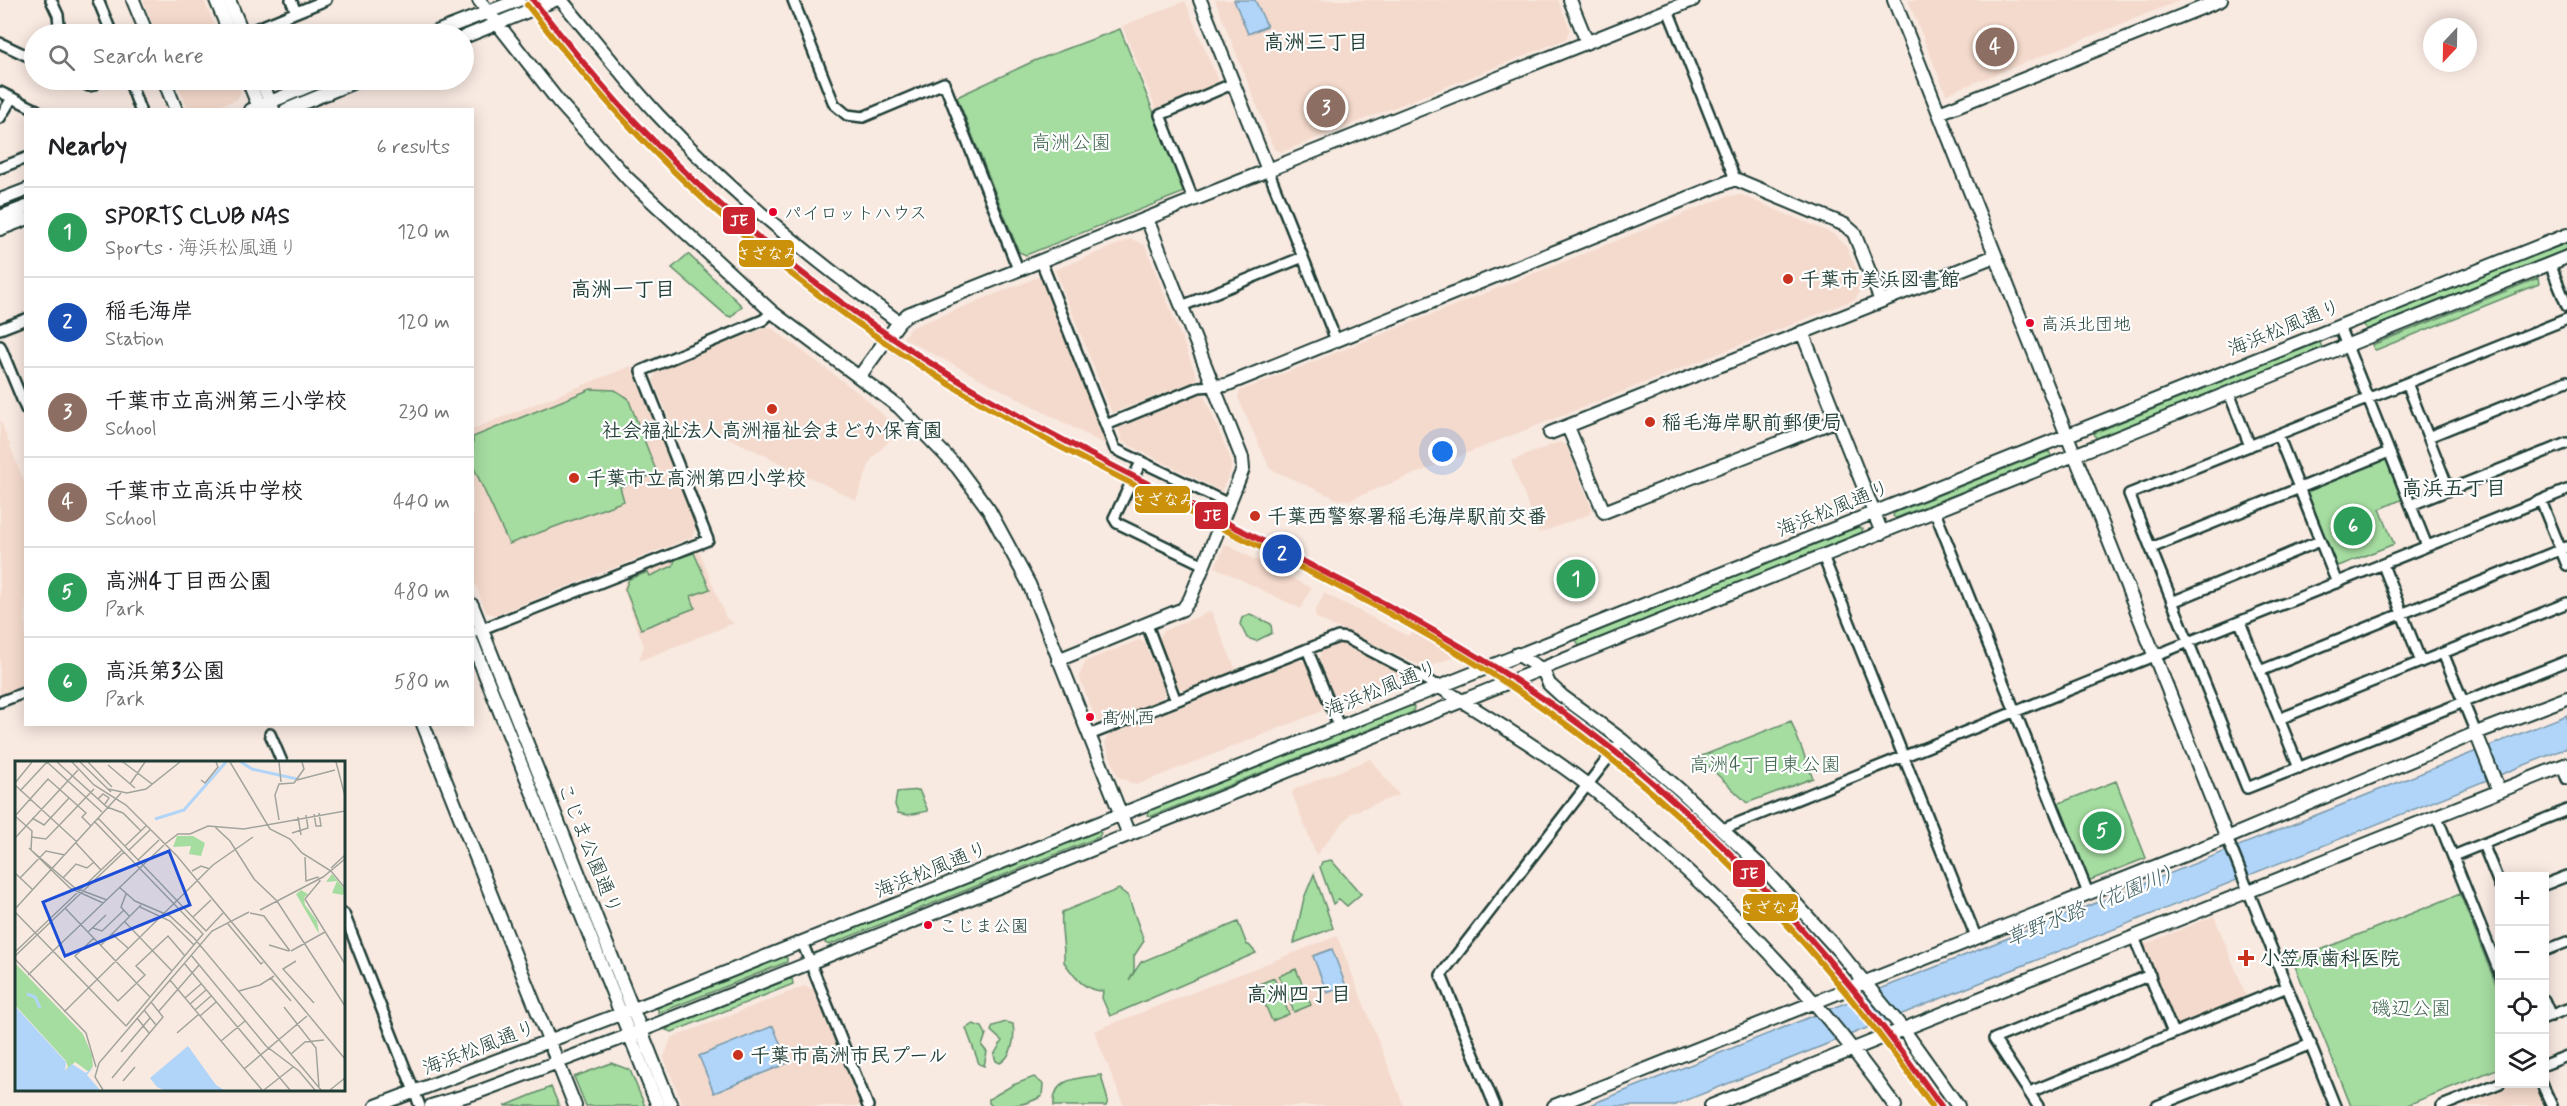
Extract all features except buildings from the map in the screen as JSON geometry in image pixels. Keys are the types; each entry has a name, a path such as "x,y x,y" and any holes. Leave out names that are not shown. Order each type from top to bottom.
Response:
{"street":[{"path":"51,0 58,24"},
{"path":"98,0 108,24"},
{"path":"133,0 143,24"},
{"path":"216,0 226,24"},
{"path":"229,0 239,24"},
{"path":"291,0 296,12"},
{"path":"267,24 326,0"},
{"path":"479,0 495,24 559,102 628,179 771,312 899,407 957,467 988,510 1029,584 1129,835"},
{"path":"455,24 519,0"},
{"path":"474,33 555,0"},
{"path":"561,0 657,114 734,189 787,237 899,322"},
{"path":"793,0 834,104 847,115 855,118 863,117 944,83 1018,269"},
{"path":"1200,0 1336,340"},
{"path":"1570,0 1587,42"},
{"path":"859,377 899,322 908,314 1693,0"},
{"path":"1894,0 2248,893 2311,1044 2332,1105"},
{"path":"1939,113 2221,0"},
{"path":"1668,10 1735,179"},
{"path":"0,43 24,54"},
{"path":"1193,199 1160,115 1234,83"},
{"path":"133,90 139,108"},
{"path":"169,90 175,108"},
{"path":"253,90 262,107"},
{"path":"261,90 262,107"},
{"path":"262,107 300,90"},
{"path":"291,108 335,90"},
{"path":"0,92 34,108"},
{"path":"0,118 12,98"},
{"path":"0,168 24,159"},
{"path":"1106,425 1199,387 1226,385 1735,179 1845,225 1854,233 1881,301"},
{"path":"0,200 24,191"},
{"path":"0,217 24,208"},
{"path":"1058,660 1183,609 1190,599 1244,470 1242,458 1147,219"},
{"path":"0,229 24,220"},
{"name":"海浜松風通り","path":"376,1106 627,1012 2567,235"},
{"path":"1550,434 1995,256"},
{"path":"1182,306 1303,257"},
{"name":"海浜松風通り","path":"431,1106 558,1063 635,1033 2567,257"},
{"path":"1041,261 1115,449 1228,504"},
{"path":"2550,264 2567,306"},
{"path":"478,632 708,540 641,371 763,320 771,312"},
{"path":"2567,319 2129,495 2247,788 2567,661"},
{"path":"0,329 24,320"},
{"path":"2338,326 2427,546"},
{"path":"1802,332 1882,533"},
{"path":"0,346 24,404"},
{"path":"2428,437 2567,381"},
{"path":"2407,383 2449,490"},
{"path":"2229,393 2250,446"},
{"path":"1568,427 1604,512 1837,420"},
{"path":"2278,435 2337,583"},
{"path":"2411,505 2567,443"},
{"path":"2151,548 2389,452"},
{"path":"1141,462 1114,518 1117,523 1204,565"},
{"path":"1723,830 2567,490"},
{"path":"2541,501 2564,549 2567,565"},
{"path":"1935,512 2088,893"},
{"path":"2172,602 2320,541"},
{"path":"2260,671 2564,549"},
{"path":"1823,556 1976,938"},
{"path":"2383,565 2421,662"},
{"path":"2279,719 2567,603"},
{"name":"こじま公園通り","path":"474,613 478,632 635,1033 658,1106"},
{"path":"2240,622 2299,768"},
{"path":"1147,625 1176,701"},
{"path":"1089,735 1338,637 1346,638 1463,701 1587,785 1710,891 1815,1002 1854,1049 1895,1106"},
{"name":"こじま公園通り","path":"474,647 627,1012"},
{"path":"1307,649 1339,726"},
{"path":"2443,653 2499,791"},
{"path":"1517,654 1543,670 1549,684 1562,696 1622,740 1723,830 1804,910 1903,1029 1958,1106"},
{"path":"0,702 24,693"},
{"path":"1554,1106 2227,838 2476,733 2567,698"},
{"path":"424,726 575,1106"},
{"path":"270,734 282,761"},
{"path":"1495,1106 1441,975 1622,740"},
{"path":"1711,1106 2564,765 2567,779"},
{"path":"2453,856 2567,810"},
{"path":"2437,817 2495,964"},
{"path":"2483,844 2495,876"},
{"path":"2549,883 2567,876"},
{"path":"345,917 420,1106"},
{"path":"2134,937 2173,1033"},
{"path":"802,942 868,1106"},
{"path":"2549,949 2567,942"},
{"path":"2038,1106 1994,1039 2150,975"},
{"path":"2030,1092 2288,987"},
{"path":"2549,1017 2567,1010"},
{"name":"こじま公園通り","path":"635,1033 671,1106"},
{"path":"2157,1106 2311,1044"},
{"path":"2549,1063 2567,1056"},
{"path":"2442,1106 2495,1085"},
{"path":"2544,1088 2552,1106"}],"shaded area":[{"path":"143,0 204,0 214,24 153,24"},
{"path":"1215,0 1558,0 1570,29 1566,39 1282,152 1274,149"},
{"path":"1908,0 2181,0 1946,94"},
{"path":"1185,1 1219,83 1156,109 1122,26"},
{"path":"180,90 240,90 241,92 237,99 214,108 188,108"},
{"path":"1741,195 1836,235 1846,246 1863,284 1856,299 1349,500 1337,499 1270,469 1238,398 1240,391 1728,196"},
{"path":"1131,239 1145,245 1197,377 1195,381 1112,413 1055,270"},
{"path":"1041,276 1108,446 903,338 910,328"},
{"name":"社会福祉法人高洲福祉会まどか保育園","path":"767,327 773,329 864,397 899,430 871,460 856,500 711,429 678,439 653,380 657,371"},
{"name":"千葉市立高洲第四小学校","path":"631,366 696,527 692,537 495,615 486,612 474,580 474,429"},
{"path":"1200,394 1204,395 1231,460 1231,471 1221,491 1123,442 1118,428"},
{"path":"0,420 24,482 24,685 0,695"},
{"path":"1559,442 1567,446 1592,509 1588,515 1539,533 1511,461"},
{"path":"1225,544 1311,588 1301,609 1215,567"},
{"path":"694,551 700,553 726,618 734,623 639,661 644,646 623,588 628,576"},
{"path":"1324,593 1408,636 1416,628 1461,654 1426,668 1316,618 1315,612"},
{"path":"1211,611 1236,670 1184,690 1178,687 1159,639 1163,631"},
{"path":"1139,640 1145,643 1165,692 1161,699 1103,723 1096,720 1079,676 1086,661"},
{"path":"1339,642 1407,676 1343,702 1336,700 1319,658 1321,651"},
{"path":"1299,660 1306,663 1323,705 1320,712 1136,785 1118,777 1105,743 1107,736"},
{"path":"1370,759 1399,795 1351,813 1316,855 1292,793 1295,789"},
{"path":"2214,916 2247,998 2179,1025 2174,1023 2143,945"},
{"path":"1337,936 1404,1106 1124,1106 1094,1031"},
{"path":"805,986 814,990 860,1106 683,1106 664,1058 671,1038"},
{"path":"2503,1088 2538,1088 2545,1106 2457,1106"}],"green space":[{"name":"高洲公園","path":"1120,29 1184,188 1182,193 1026,255 1019,252 957,97 1034,61"},
{"path":"2567,243 2567,250 2366,330 2364,324"},
{"path":"688,254 742,306 731,317 672,268"},
{"path":"2538,278 2539,284 2376,350 2372,345"},
{"path":"2320,342 2322,348 2096,439 2094,433"},
{"path":"591,389 615,390 628,398 657,473 620,487 624,501 509,544 474,468 474,437"},
{"path":"2049,451 2051,456 1896,518 1893,516 1894,513"},
{"path":"2383,459 2388,461 2403,499 2380,509 2394,544 2336,567 2306,494 2309,489"},
{"path":"1858,527 1863,529 1861,533 1579,646 1576,640"},
{"path":"694,553 710,589 691,596 695,608 641,629 625,589 629,579 648,572 650,576 673,566 675,559"},
{"path":"1250,614 1271,624 1272,633 1256,641 1247,638 1240,624 1242,618"},
{"path":"1411,705 1414,707 1413,712 1152,816 1147,815 1149,810"},
{"name":"高洲4丁目東公園","path":"1791,721 1813,778 1747,803 1699,757"},
{"path":"2116,781 2146,858 2088,881 2057,804"},
{"path":"919,790 928,811 908,815 898,813 895,805 897,792"},
{"path":"1097,831 1101,833 1099,837 829,945 825,943 826,940"},
{"path":"1331,860 1361,894 1347,906 1339,899 1333,904 1320,867 1322,862"},
{"path":"1314,874 1333,928 1294,943 1304,898"},
{"path":"1119,889 1128,896 1144,941 1134,956 1134,971 1129,980 1141,962 1238,922 1247,945 1256,953 1110,1016 1102,998 1103,991 1085,986 1064,962 1062,912"},
{"name":"磯辺公園","path":"2460,894 2495,982 2495,1070 2405,1106 2351,1106 2293,961"},
{"path":"783,957 787,958 787,962 659,1013 657,1007"},
{"path":"1296,969 1311,1005 1294,1012 1279,976"},
{"path":"792,978 793,984 672,1032 666,1030 671,1026"},
{"path":"1274,978 1289,1014 1272,1021 1257,985"},
{"path":"1006,1022 1013,1024 1014,1035 1008,1056 1000,1063 996,1061 994,1055 1002,1041 991,1031 993,1026"},
{"path":"973,1024 982,1027 986,1034 982,1046 987,1052 984,1066 979,1064 966,1028"},
{"path":"611,1063 630,1070 645,1106 586,1106 574,1077"},
{"path":"1101,1075 1108,1101 1106,1106 1054,1106 1057,1089 1062,1084 1076,1078"},
{"path":"1034,1077 1043,1084 1042,1096 1018,1105 992,1106 989,1103 989,1099 1013,1085"},
{"path":"551,1087 559,1106 505,1106"}],"water":[{"path":"1234,0 1255,0 1267,26 1248,34"},
{"name":"草野水路（花園川）","path":"2567,715 2567,748 1672,1106 1587,1106"},
{"path":"1332,949 1346,986 1327,993 1313,956"},
{"path":"773,1026 788,1063 714,1093 699,1056"}],"transit line":[{"name":"JE","path":"533,0 602,85 669,157 762,241 862,317 967,386 1021,417 1410,618 1535,693 1594,735 1705,829 1757,881 1853,990 1941,1106"},
{"name":"さざなみ","path":"527,5 596,89 664,162 758,247 860,325 966,394 1021,426 1345,590 1472,661 1591,743 1700,835 1799,938 1890,1048 1932,1106"}],"place":[{"name":"千葉市立高浜中学校","path":"1995,47"},
{"name":"千葉市立高洲第三小学校","path":"1326,108"},
{"name":"パイロットハウス","path":"773,212"},
{"name":"千葉市美浜図書館","path":"1788,279"},
{"name":"高浜北団地","path":"2030,323"},
{"name":"社会福祉法人高洲福祉会まどか保育園","path":"772,409"},
{"name":"稲毛海岸駅前郵便局","path":"1650,422"},
{"name":"千葉市立高洲第四小学校","path":"574,478"},
{"name":"千葉西警察署稲毛海岸駅前交番","path":"1255,516"},
{"name":"高浜第3公園","path":"2353,526"},
{"name":"稲毛海岸","path":"1282,554"},
{"name":"SPORTS CLUB NAS","path":"1576,579"},
{"name":"髙州西","path":"1090,717"},
{"name":"高洲4丁目西公園","path":"2102,831"},
{"name":"こじま公園","path":"928,925"},
{"name":"小笠原歯科医院","path":"2246,958"},
{"name":"千葉市高洲市民プール","path":"738,1055"}],"district":[{"name":"高洲三丁目","path":"1316,42"},
{"name":"高洲一丁目","path":"623,289"},
{"name":"高浜五丁目","path":"2454,488"},
{"name":"高洲四丁目","path":"1299,994"}]}
